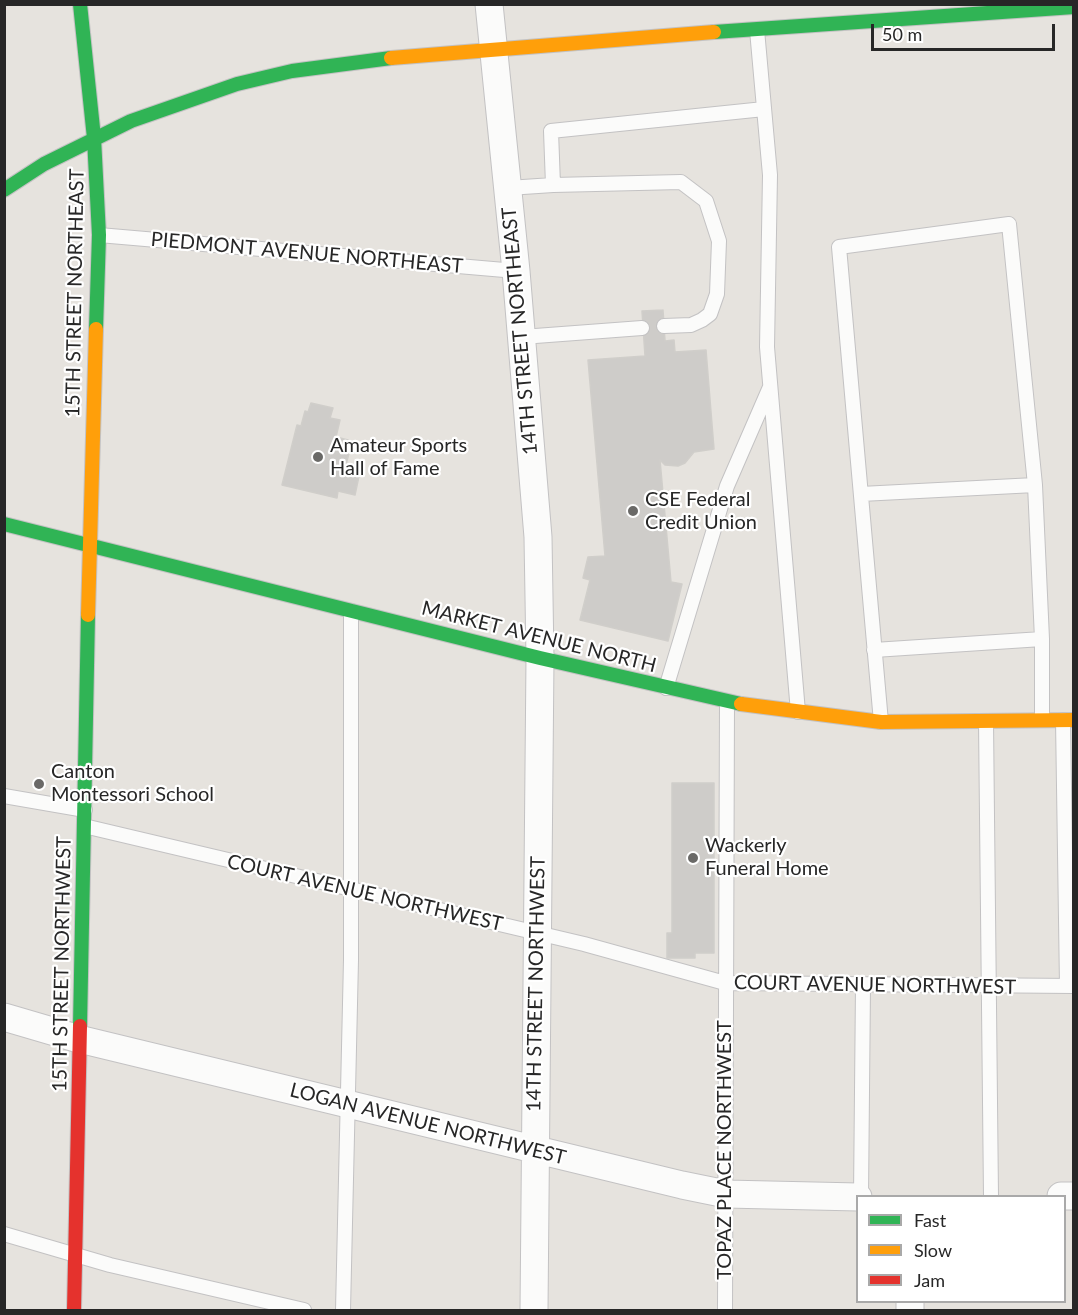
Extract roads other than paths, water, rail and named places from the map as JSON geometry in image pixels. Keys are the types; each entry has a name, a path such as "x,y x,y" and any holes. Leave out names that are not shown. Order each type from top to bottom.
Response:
{"street":[{"name":"15TH STREET NORTHEAST","path":"80,4 94,138 99,235 89,546"},
{"name":"14TH STREET NORTHEAST","path":"489,4 516,271 538,537 540,658"},
{"path":"4,190 44,164 94,138 183,101 292,71 348,62 494,48 1074,7"},
{"name":"MARKET AVENUE NORTH","path":"4,525 726,702 798,714 881,722 1068,720"},
{"name":"15TH STREET NORTHWEST","path":"74,1311 89,546"},
{"name":"14TH STREET NORTHWEST","path":"534,1311 540,658"},
{"name":"LOGAN AVENUE NORTHWEST","path":"4,1017 80,1039 535,1151 726,1194 856,1197"}],"lane":[{"path":"757,30 770,175 767,347 798,714"},
{"path":"553,185 551,131 764,109"},
{"path":"508,188 681,182 706,201 718,241 717,294 714,304 710,314 702,320 691,325 664,327"},
{"path":"881,722 839,247 1009,224 1035,485 1042,639 1041,720"},
{"name":"PIEDMONT AVENUE NORTHEAST","path":"99,235 516,271"},
{"path":"522,337 642,328"},
{"path":"666,688 727,486 771,385"},
{"path":"861,494 1035,485"},
{"path":"343,1311 351,889 351,611"},
{"path":"874,650 1042,639"},
{"name":"TOPAZ PLACE NORTHWEST","path":"725,1311 726,702"},
{"path":"1068,720 1070,986"},
{"path":"986,721 991,1195"},
{"path":"4,796 85,810"},
{"name":"COURT AVENUE NORTHWEST","path":"84,826 537,934 725,983 1070,986"},
{"path":"859,1195 864,986"},
{"path":"4,1234 110,1265 304,1311"}],"place":[{"name":"Amateur Sports Hall of Fame","path":"318,457"},
{"name":"CSE Federal Credit Union","path":"633,511"},
{"name":"Canton Montessori School","path":"39,784"},
{"name":"Wackerly Funeral Home","path":"693,858"}]}
